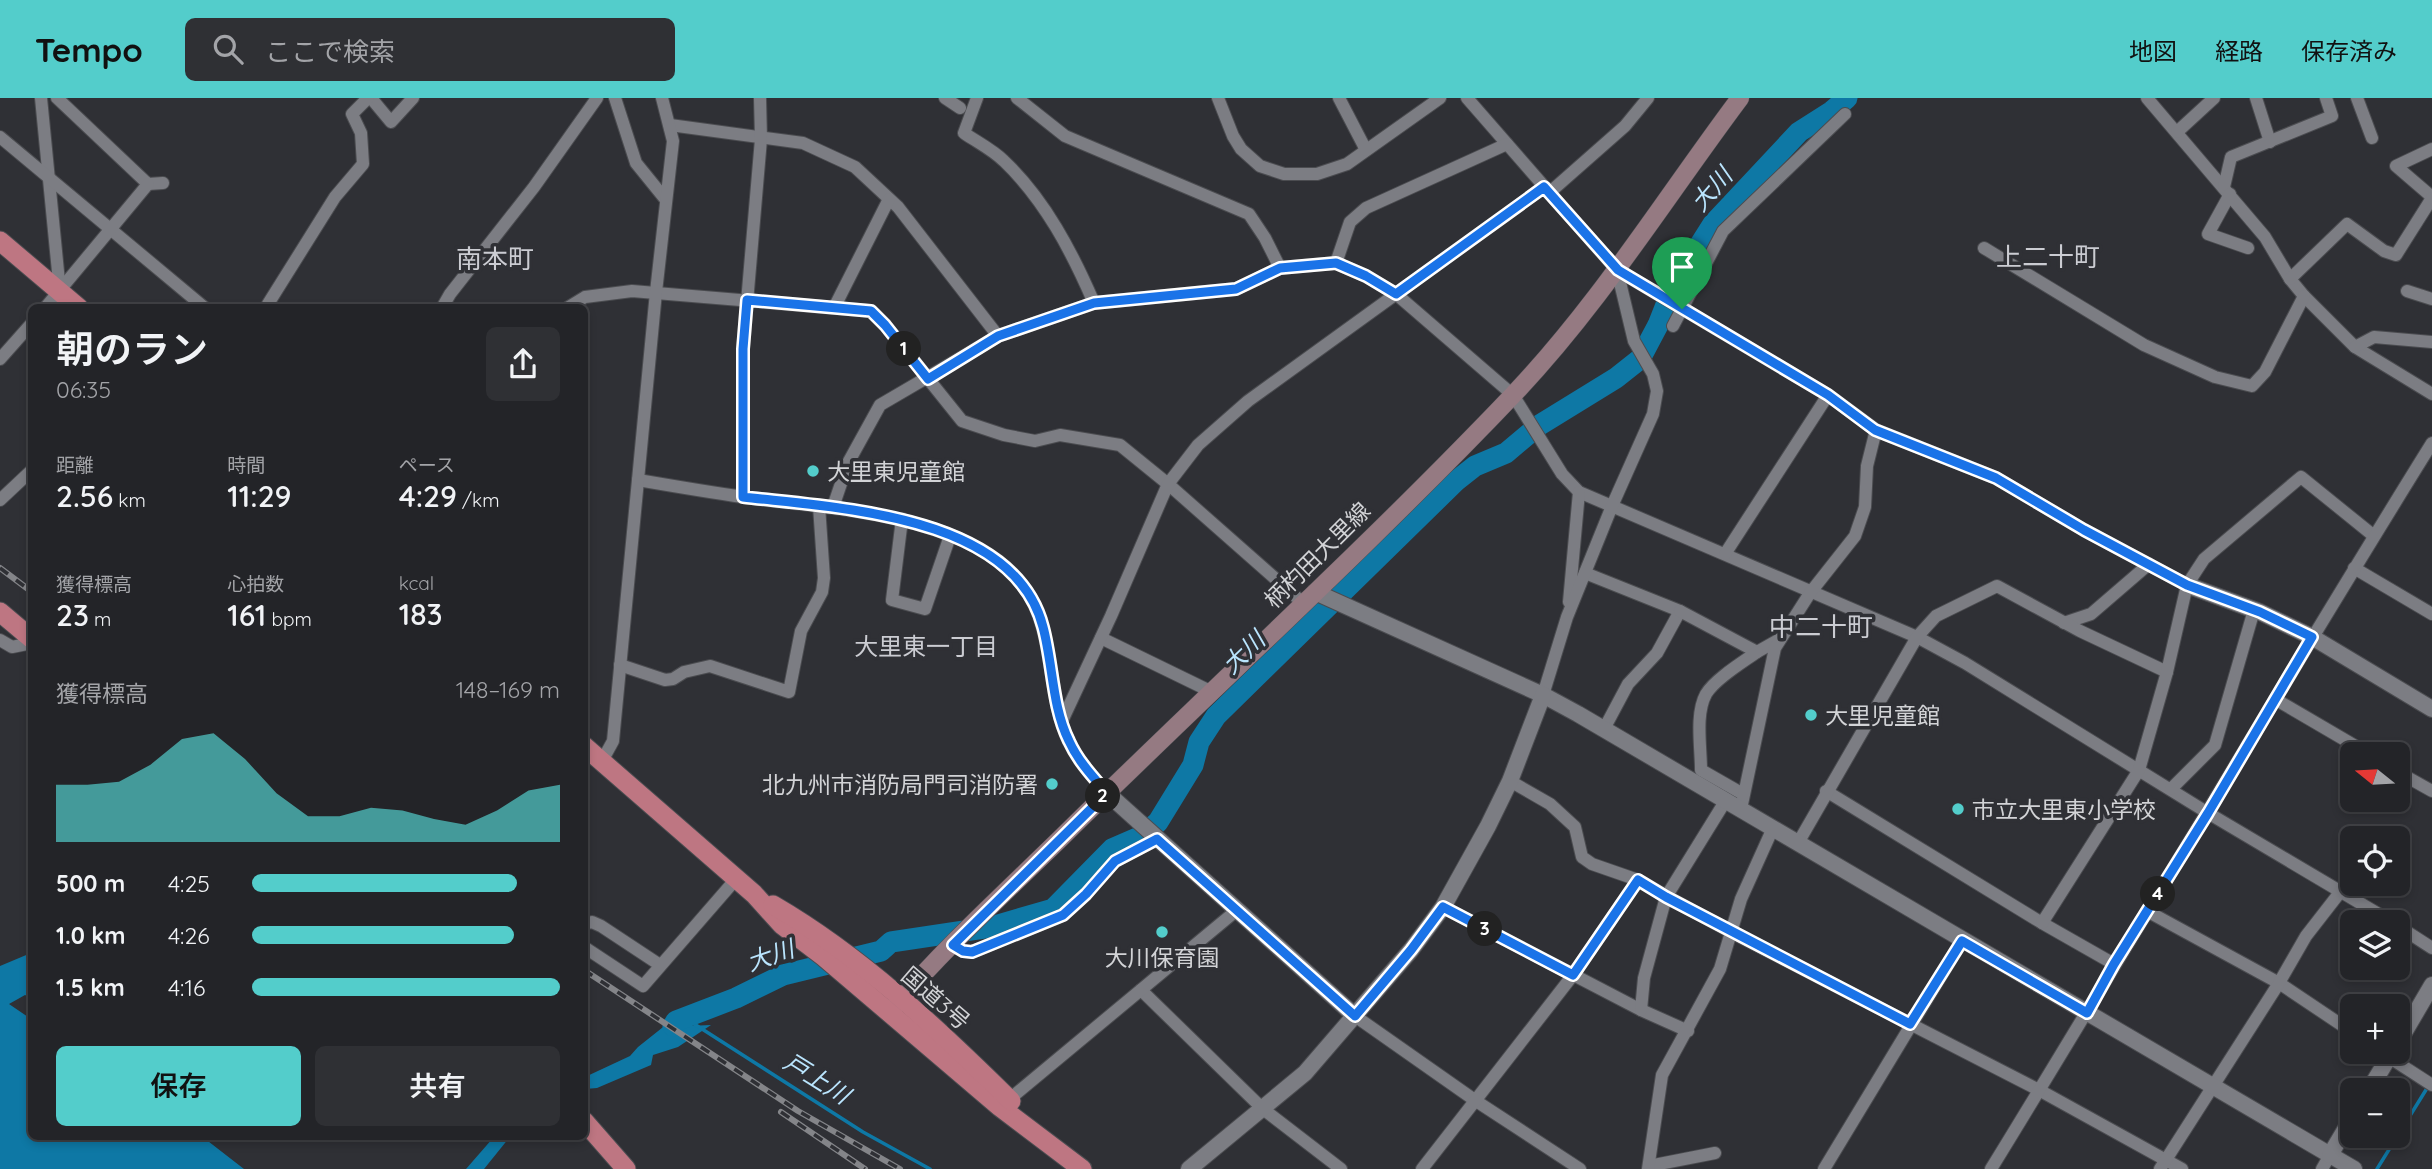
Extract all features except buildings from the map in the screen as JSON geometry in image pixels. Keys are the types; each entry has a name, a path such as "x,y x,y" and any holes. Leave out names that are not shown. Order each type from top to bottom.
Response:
{"highway":[{"path":"0,241 74,304"},
{"path":"0,612 28,637"},
{"name":"国道3号","path":"588,749 754,894 782,925 824,957 853,984 894,1006 1075,1164"},
{"name":"国道3号","path":"754,894 803,922 847,954 873,976 894,1006"},
{"path":"588,1124 625,1169"}],"main road":[{"name":"柄杓田大里線","path":"894,1006 983,914 1309,598 1513,395 1618,270 1740,98"}],"street":[{"path":"41,98 60,292"},
{"path":"57,98 148,184"},
{"path":"268,304 335,197 363,164 361,133 352,114 370,98 391,122 413,98"},
{"path":"444,304 534,187 597,98"},
{"path":"615,98 636,163 666,200"},
{"path":"602,761 613,741 673,141 662,98"},
{"path":"743,497 743,349 761,139 760,98"},
{"path":"945,98 960,108"},
{"path":"977,98 964,133 1003,160 1028,188 1070,249 1094,303"},
{"path":"1017,98 1065,136 1249,214 1280,268"},
{"path":"1218,98 1241,149 1260,166 1284,174 1317,174 1347,163 1440,98"},
{"path":"1339,98 1366,150"},
{"path":"1467,98 1618,270 1828,395 1875,430 1996,478 2084,530 2187,585 2254,610 2312,637 2432,709"},
{"path":"1062,721 1168,484 1198,445 1248,401 1546,190 1625,126 1648,98"},
{"path":"2147,98 2265,237 2290,279 2304,296 2356,346 2432,394"},
{"path":"2177,132 2214,98"},
{"path":"2256,98 2270,142"},
{"path":"2248,248 2208,234 2227,190 2231,158 2332,116 2326,98"},
{"path":"2361,100 2372,138"},
{"path":"1673,326 1723,231 1845,114"},
{"path":"670,125 803,144 855,167 889,199 998,336"},
{"path":"0,137 200,304"},
{"path":"1336,263 1350,222 1366,208 1507,144"},
{"path":"2290,279 2347,224 2384,251 2396,255 2432,198 2396,166 2432,149"},
{"path":"49,304 148,184 163,183"},
{"path":"834,308 889,199"},
{"path":"1984,248 2144,345 2215,377 2252,386 2265,372 2304,296"},
{"path":"620,665 665,680 684,671 710,666 789,692 801,631 822,592 826,506 880,405 998,336 1094,303 1236,289 1280,268 1336,263 1366,276 1396,294 1513,395 1562,474 1579,492 1917,637 1965,663 2208,813 2340,890"},
{"path":"1189,1169 1305,1073 1411,950 1443,907 1510,781 1567,617 1653,414 1657,391 1653,374 1634,341 1618,270"},
{"path":"574,304 585,298 632,291 871,311 962,421 1004,435 1035,441 1060,435 1120,445 1309,598 1542,695 1727,800 1742,802"},
{"path":"2407,291 2432,299"},
{"path":"0,359 28,329"},
{"path":"2356,346 2374,337 2432,342"},
{"path":"1725,554 1828,395"},
{"path":"1742,802 1775,648 1810,593 1855,536 1866,507 1867,466 1875,430"},
{"path":"1991,1169 2432,443"},
{"path":"0,500 28,474"},
{"path":"2042,923 2139,770 2167,672 2187,585 2204,559 2301,477 2374,536"},
{"path":"638,480 902,519 950,536 1002,562 1033,601 1043,625 1062,721 1069,741 1082,763 1107,793 1355,1016 1476,1101 1580,1169"},
{"path":"1567,617 1579,492"},
{"path":"902,519 892,600 925,609 950,536"},
{"path":"2064,623 2091,614 2148,564"},
{"path":"2354,568 2430,608"},
{"path":"1585,573 1679,611 1757,652"},
{"path":"1798,843 1917,637 1936,616 1997,586 2064,623 2167,672"},
{"path":"2171,789 2215,745 2254,610"},
{"path":"1604,729 1628,684 1657,653 1679,611"},
{"path":"1101,638 1212,692"},
{"path":"1780,639 1757,652 1707,693 1701,712 1701,770 1773,828 2211,1087 2326,1162 2354,1169"},
{"path":"0,640 12,647 28,642"},
{"path":"2275,699 2348,742"},
{"path":"2410,779 2432,792"},
{"path":"1510,781 1550,804 1575,827 1582,857 1592,864 1638,880 1729,931 2039,1090 2162,1164 2182,1169"},
{"path":"1826,791 2114,964"},
{"path":"1641,1010 1644,978 1666,897 1727,800"},
{"path":"1714,1153 1649,1168 1662,1075 1720,969 1729,931 1741,899 1773,828"},
{"path":"953,945 963,951 972,952 1063,915 1115,861 1156,838"},
{"path":"588,950 643,986 736,879"},
{"path":"1422,1169 1573,975 1638,880"},
{"path":"2162,1164 2279,983 2306,936 2340,892"},
{"path":"2349,896 2372,910"},
{"path":"1443,907 1641,1010 1688,1031"},
{"path":"1005,1103 1237,910"},
{"path":"2147,911 2279,983 2340,1024"},
{"path":"588,924 597,924 660,965"},
{"path":"2410,934 2432,948"},
{"path":"1824,1169 1962,941"},
{"path":"2410,1020 2432,985"},
{"path":"1141,990 1263,1109 1341,1169"},
{"path":"2407,1064 2432,1084"},
{"path":"2326,1162 2340,1138"}],"water":[{"path":"28,954 28,996 25,995 9,1004 28,1017 28,1140 207,1140 244,1169 0,1169 0,966"},
{"path":"722,993 694,1016 688,1026 711,1025 678,1047 653,1055 651,1065 597,1088 588,1089 588,1076 630,1056 677,1016"},
{"path":"491,1140 507,1140 484,1169 466,1169"}],"waterway":[{"name":"大川","path":"673,1026 676,1021 736,998 783,975 881,951 891,942 991,927 1053,909 1112,849 1142,836 1158,822 1193,765 1199,742 1216,716 1456,481 1475,466 1506,453 1538,426 1616,378 1640,359 1658,325 1673,287 1713,224 1799,132 1847,98"},
{"name":"戸上川","path":"688,1020 863,1132 930,1169"},
{"name":"戸上川","path":"2377,1169 2429,1085"}],"railway":[{"path":"0,568 28,589"},
{"path":"588,973 798,1111 900,1169"},
{"path":"781,1112 865,1169"}],"place":[{"name":"大里東児童館","path":"813,471"},
{"name":"大里児童館","path":"1811,715"},
{"name":"北九州市消防局門司消防署","path":"1052,784"},
{"name":"市立大里東小学校","path":"1958,809"},
{"name":"大川保育園","path":"1162,932"}],"district":[{"name":"上二十町","path":"2048,256"},
{"name":"南本町","path":"495,258"},
{"name":"中二十町","path":"1821,626"},
{"name":"大里東一丁目","path":"926,646"}],"route":[{"path":"1544,187 1618,270 1682,309 1828,395 1875,430 1996,478 2084,530 2187,585 2260,612 2312,637 2087,1013 1962,941 1910,1024 1638,880 1573,975 1443,907 1411,950 1355,1016 1157,839 1115,861 1063,915 972,952 963,951 953,945 1107,793 1082,763 1069,741 1062,721 1043,625 1033,601 1002,562 950,536 907,520 833,507 743,497 743,349 747,300 871,311 928,379 998,336 1094,303 1236,289 1280,268 1336,263 1366,276 1396,294 1544,187"}]}
